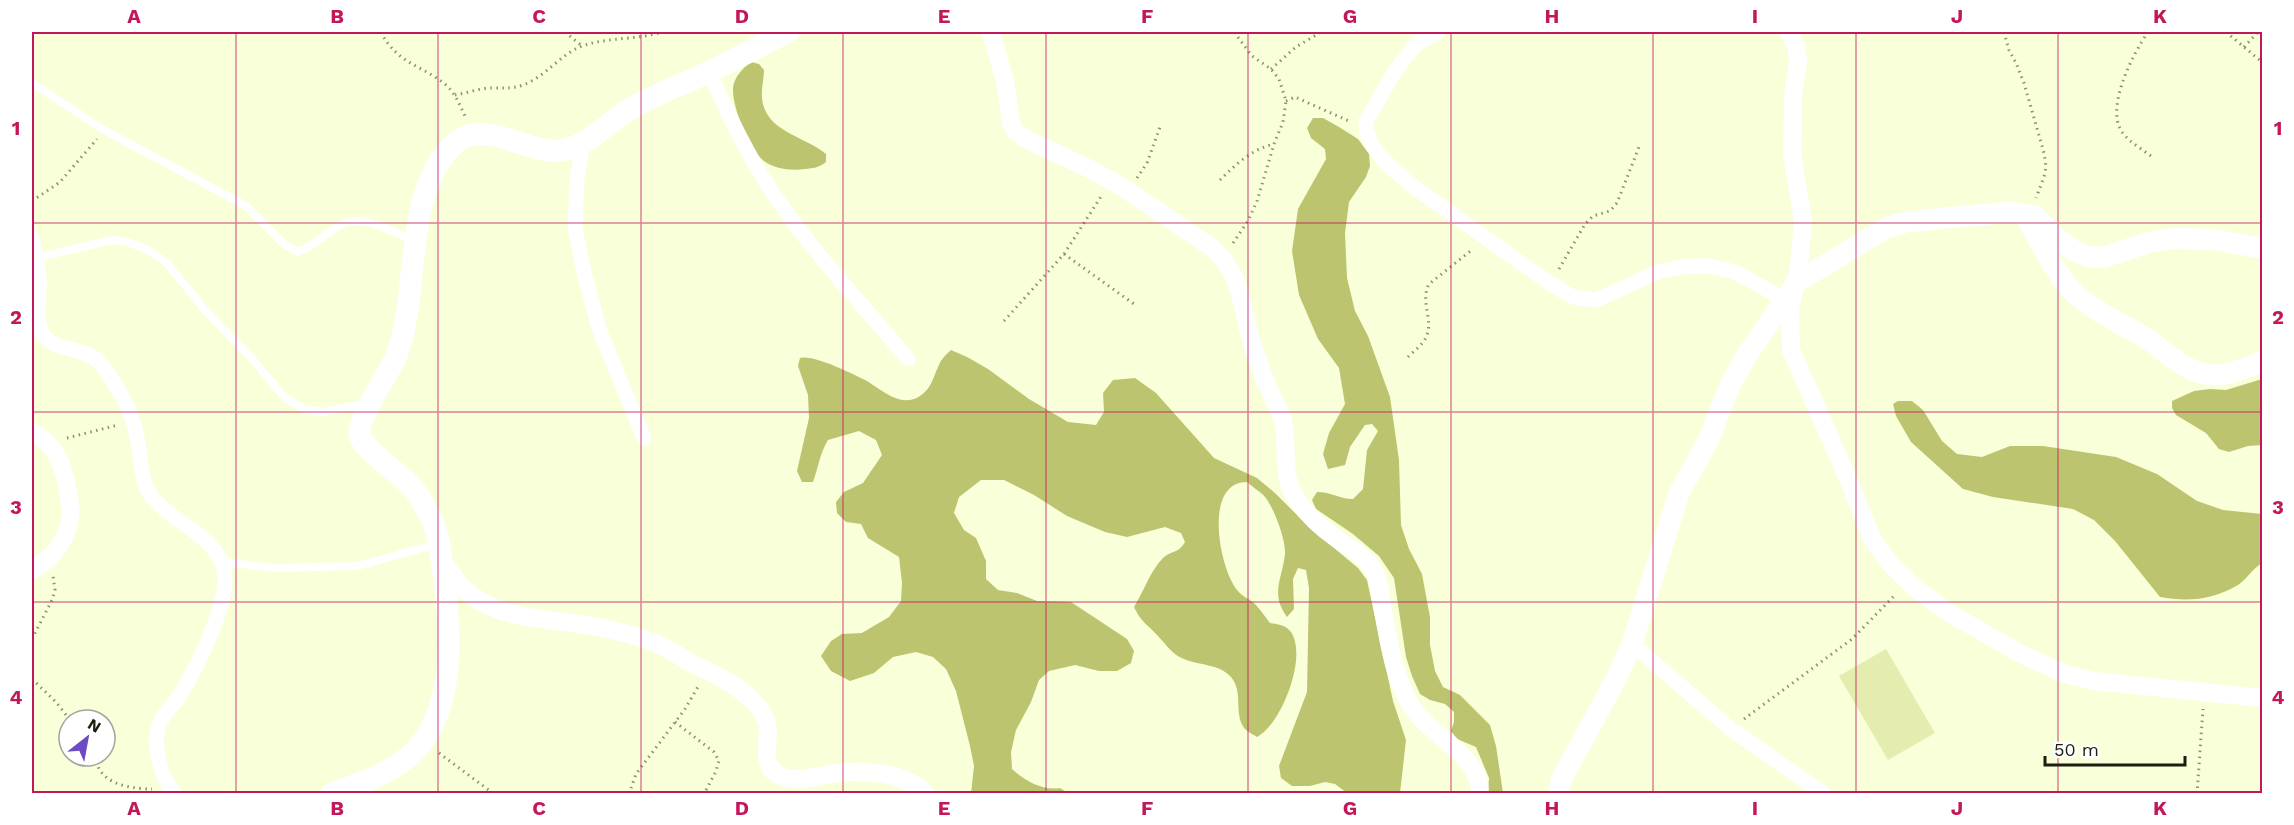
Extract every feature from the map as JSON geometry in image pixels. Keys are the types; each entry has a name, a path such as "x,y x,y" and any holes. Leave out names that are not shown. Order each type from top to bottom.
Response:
{"main road":[{"path":"331,794 388,770 408,756 422,742 432,727 442,701 448,670 447,605 436,531 417,492 404,477 362,441 358,432 363,418 397,356 412,282 416,229 433,176 455,143 470,134 486,134 537,148 561,151 583,143 630,109 788,32"},
{"path":"1559,794 1561,780 1616,679 1632,644 1679,493 1709,439 1731,383 1797,282 1866,238 1896,225 2001,212 2035,216 2074,251 2090,257 2104,257 2151,242 2176,238 2217,240 2262,248"},
{"path":"2024,213 2055,267 2077,296 2149,341 2176,361 2202,374 2218,375 2262,362"}],"street":[{"path":"991,32 1005,81 1011,123 1015,131 1026,139 1111,181 1224,257 1241,293 1246,324 1254,350 1283,421 1292,490 1309,515 1334,537 1359,554 1375,572 1393,661 1410,705 1424,723 1448,741 1466,761 1480,782 1480,794"},
{"path":"1438,32 1416,44 1395,71 1370,112 1365,129 1370,140 1399,174 1551,284 1573,297 1596,300 1658,272 1686,266 1710,266 1735,272 1784,299"},
{"path":"1789,32 1796,46 1798,62 1793,95 1792,154 1803,221 1797,282 1790,310 1791,350 1847,476 1872,539 1892,566 1952,614 2021,654 2065,674 2094,681 2262,698"},
{"path":"709,72 736,130 766,182 816,249 908,359"},
{"path":"583,143 577,178 575,228 584,272 599,329 644,438"},
{"path":"32,238 39,278 39,318 42,331 47,339 83,351 101,364 111,378 136,431 143,476 150,494 212,548 220,561 225,577 215,623 194,670 160,722 158,730 160,762 173,792"},
{"path":"32,432 47,442 62,462 71,511 69,526 63,538 39,566"},
{"path":"440,551 462,586 484,603 518,615 603,627 633,635 664,646 726,680 752,698 766,721 768,738 765,755 774,772 788,778 870,772 897,777 917,785 926,794"},
{"path":"1632,644 1731,729 1824,794"}],"lane":[{"path":"32,83 104,130 246,206 284,244 298,252 309,248 340,225 350,222 364,222 415,241"},
{"path":"36,258 112,240 128,242 148,249 167,263 204,309 254,361 284,397 304,409 321,412 372,402"},
{"path":"220,561 276,568 358,566 440,551"}],"path":[{"path":"381,32 391,48 414,67 440,81 455,95 466,118 470,134"},
{"path":"565,32 582,46"},
{"path":"455,95 490,88 507,90 524,85 546,73 567,54 582,46 606,39 630,38 662,32"},
{"path":"1224,257 1248,221 1257,201 1283,122 1286,101 1279,79 1271,69 1252,56 1234,32"},
{"path":"1271,69 1296,47 1321,32"},
{"path":"2004,32 2008,50 2024,83 2046,167 2041,188 2024,213"},
{"path":"2148,32 2126,76 2116,104 2116,117 2122,132 2151,156"},
{"path":"2226,32 2262,62"},
{"path":"2244,47 2258,32"},
{"path":"1286,101 1295,97 1303,99 1365,129"},
{"path":"1128,192 1147,163 1160,127"},
{"path":"32,201 60,182 104,130"},
{"path":"1220,180 1248,156 1274,144"},
{"path":"1551,284 1586,224 1593,216 1610,211 1617,203 1639,147"},
{"path":"1004,321 1064,254 1111,181"},
{"path":"1408,357 1427,336 1425,291 1429,284 1462,259 1484,236"},
{"path":"1064,254 1134,304"},
{"path":"47,442 132,421"},
{"path":"32,639 56,590 53,575 39,566"},
{"path":"1731,729 1852,639 1908,581"},
{"path":"629,794 636,774 675,722 707,671"},
{"path":"32,679 61,708"},
{"path":"2198,794 2204,692"},
{"path":"675,722 714,752 718,761 716,771 704,794"},
{"path":"422,742 467,772 494,794"},
{"path":"99,768 115,782 173,792"}],"green space":[{"path":"751,62 759,64 764,70 762,98 770,119 787,132 826,154 826,162 808,169 783,169 768,164 758,155 742,127 733,96 735,80"},
{"path":"1313,118 1323,118 1358,139 1369,154 1370,166 1366,177 1349,202 1345,233 1347,278 1355,311 1368,336 1390,397 1399,460 1401,525 1409,549 1422,574 1430,617 1430,645 1435,671 1443,687 1460,695 1490,725 1496,746 1503,793 1488,793 1489,778 1476,747 1457,739 1451,731 1454,712 1445,704 1430,700 1420,694 1406,657 1394,578 1379,556 1353,534 1316,509 1312,500 1317,492 1353,499 1363,489 1367,450 1378,431 1372,424 1365,425 1350,447 1345,465 1328,469 1323,454 1329,433 1345,404 1339,368 1318,339 1299,295 1292,251 1298,209 1326,159 1325,149 1311,138 1307,128"},
{"path":"951,350 988,369 1029,399 1068,422 1096,425 1104,412 1103,393 1113,380 1135,378 1156,393 1214,458 1257,478 1310,528 1358,568 1367,580 1393,701 1406,740 1400,793 1347,793 1335,784 1325,782 1310,786 1292,786 1281,778 1279,766 1307,692 1309,588 1306,570 1298,568 1293,579 1294,609 1287,617 1279,601 1278,593 1285,548 1276,516 1263,495 1247,482 1233,486 1224,496 1220,510 1219,527 1225,563 1230,579 1239,592 1255,604 1270,623 1284,626 1291,632 1296,657 1294,673 1283,705 1275,719 1257,737 1246,730 1241,723 1237,689 1231,677 1220,669 1179,657 1142,620 1134,607 1158,563 1185,542 1181,533 1165,527 1127,537 1105,532 1067,516 1034,495 1004,480 981,480 959,497 954,513 964,530 976,538 986,561 986,579 998,590 1017,593 1037,601 1071,602 1127,639 1134,651 1131,663 1117,671 1099,671 1075,665 1049,671 1039,680 1031,702 1016,730 1011,752 1012,769 1034,784 1047,788 1060,788 1068,793 971,794 974,766 956,691 946,669 933,657 916,652 893,657 874,673 850,681 831,671 821,656 831,641 842,634 862,633 889,617 901,601 902,583 899,557 868,538 861,524 846,522 837,513 836,502 844,492 863,483 882,455 876,440 859,431 828,440 813,482 802,482 797,471 809,418 808,395 798,366 800,358 814,359 832,365 865,380 891,396 906,400 920,396 927,389 941,361"},
{"path":"2262,379 2262,445 2248,446 2229,452 2219,449 2206,433 2176,415 2172,408 2172,401 2194,391 2226,390"},
{"path":"1898,401 1912,401 1923,410 1942,441 1957,454 1982,457 2010,446 2043,446 2116,457 2157,474 2197,501 2223,510 2262,514 2262,563 2238,585 2210,597 2180,599 2160,597 2115,541 2094,520 2073,509 1993,497 1963,489 1911,442 1896,416 1893,404"},
{"path":"1886,649 1935,733 1888,760 1839,676"}]}
